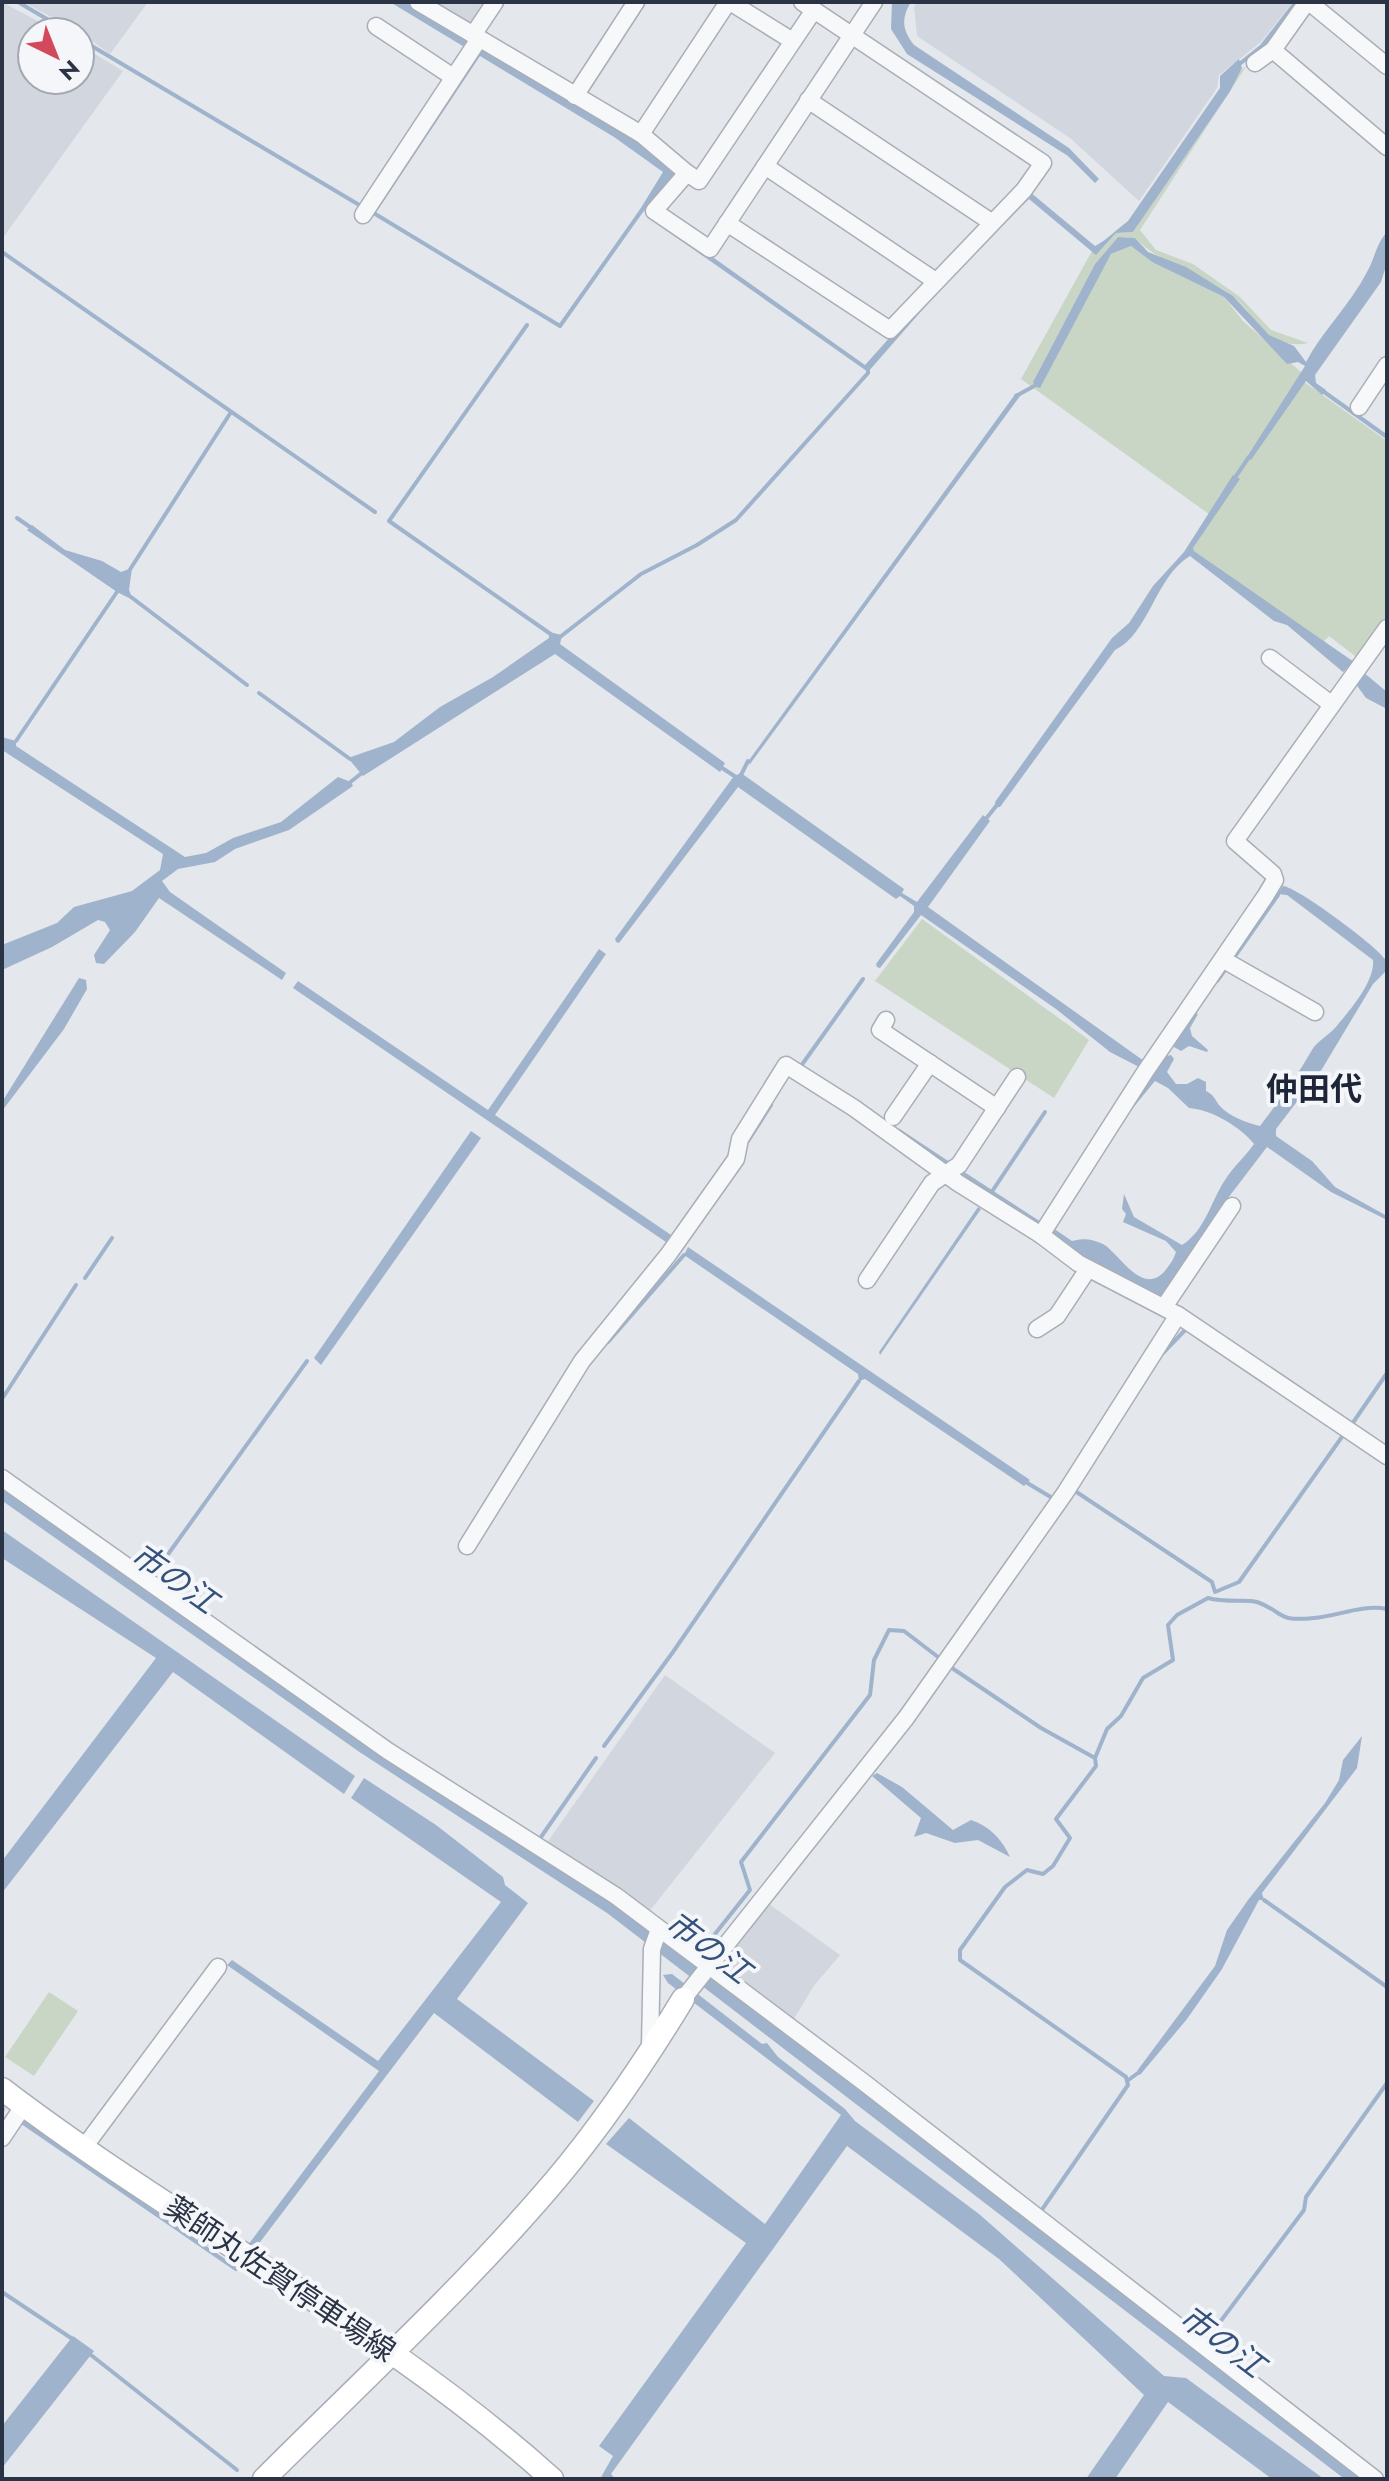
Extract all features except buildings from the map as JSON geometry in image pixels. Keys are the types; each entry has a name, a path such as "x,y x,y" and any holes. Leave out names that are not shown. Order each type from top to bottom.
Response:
{"main road":[{"path":"264,2479 543,2195 649,2055 689,1991"},
{"name":"薬師丸佐賀停車場線","path":"2,2089 390,2354 513,2444 552,2479"}],"street":[{"path":"418,2 474,42 641,134 699,181 791,40 808,6 1043,163 1024,190 934,280 890,330 731,226"},
{"path":"363,215 453,77 495,2"},
{"path":"575,96 636,2"},
{"path":"641,134 729,2 791,40"},
{"path":"687,173 654,211 710,249 731,226 855,38 874,2"},
{"path":"1255,63 1273,50 1308,2 1387,66"},
{"path":"376,26 453,77"},
{"path":"1273,50 1387,147"},
{"path":"812,103 991,222"},
{"path":"769,168 934,280"},
{"path":"1359,407 1387,365"},
{"path":"1046,1228 1148,1067 1229,963 1275,880 1235,841 1386,631"},
{"path":"1270,658 1331,704"},
{"path":"1229,963 1315,1012"},
{"path":"886,1020 880,1030 997,1108"},
{"path":"893,1117 930,1063"},
{"path":"467,1546 582,1361 668,1255 736,1159 740,1139 786,1065 1046,1228 1088,1269 1171,1311 1387,1456"},
{"path":"867,1280 932,1183 954,1170 1017,1077"},
{"path":"689,1991 701,1960 866,1771 1065,1493 1232,1206"},
{"path":"1037,1329 1057,1316 1088,1269"},
{"path":"2,1478 388,1751 616,1896 1375,2479"},
{"path":"649,2055 652,1949 659,1929"},
{"path":"85,2146 218,1967"},
{"path":"2,2138 24,2105"}],"shaded area":[{"path":"2,2 28,16 16,16 16,96 96,96 96,55 123,71 2,239"},
{"path":"23,2 148,2 110,54 96,44 96,16 50,16"},
{"path":"426,2 484,2 467,27"},
{"path":"917,2 1293,2 1261,42 1219,75 1217,88 1139,201 1070,138 917,36 914,7"},
{"path":"665,1675 775,1753 648,1913 546,1844"},
{"path":"769,1904 840,1955 813,1987 791,2024 720,1969"}],"green space":[{"path":"1247,65 1229,92 1235,76"},
{"path":"1226,97 1140,230 1156,250 1193,264 1240,297 1271,330 1308,343 1277,340 1263,330 1230,294 1156,255 1135,238 1118,237 1095,264 1033,382 1111,254 1131,246 1152,262 1224,297 1243,321 1302,373 1300,379 1387,441 1387,620 1359,659 1329,636 1323,642 1194,551 1213,517 1021,379 1092,251 1097,254 1116,233 1133,232"},
{"path":"922,919 1089,1040 1054,1098 875,981"},
{"path":"49,1992 78,2011 34,2076 5,2057"}],"water":[{"path":"390,2 409,2 472,39 466,48"},
{"path":"892,2 911,2 904,24 914,45 1069,148 1099,179 1095,183 1068,156 907,54 891,29"},
{"path":"481,45 641,143 673,169 674,177 647,210 639,211 663,172 614,137 480,56 375,214 372,212"},
{"path":"1239,59 1242,68 1229,93 1133,232 1116,233 1096,255 1029,199 958,269 868,372 649,218 652,214 865,365 954,266 1030,192 1095,246 1128,221 1220,88 1220,76"},
{"path":"1387,232 1387,263 1381,282 1315,375 1316,383 1326,390 1322,395 1306,381 1251,460 1247,457 1305,366 1298,362 1287,364 1224,297 1152,262 1131,246 1111,254 1040,388 1033,382 1095,264 1118,237 1135,238 1148,252 1186,267 1233,296 1269,335 1294,346 1306,362 1360,284"},
{"path":"1016,393 1020,396 750,764 747,763"},
{"path":"1233,475 1240,479 1193,548 1194,551 1354,662 1343,672 1287,625 1274,621 1190,556 1168,577 1136,632 1115,650 1000,807 996,807 995,802 1112,638 1129,623 1153,586 1184,552"},
{"path":"32,525 65,550 102,561 121,572 132,568 129,590 133,600 27,530"},
{"path":"549,632 562,635 560,644 725,763 720,772 555,654 363,776 348,758 394,742 440,707 493,677 549,638"},
{"path":"1363,672 1387,692 1387,709 1366,698 1355,683"},
{"path":"2,737 16,741 16,746 185,857 206,853 233,838 281,822 338,777 351,782 353,786 289,830 235,849 215,862 178,869 162,881 170,892 286,973 282,980 159,898 135,932 104,964 96,963 94,955 110,930 105,922 98,920 52,947 2,970 2,945 57,923 74,907 132,891 160,870 163,854 2,750"},
{"path":"741,773 904,889 902,893 917,902 983,815 990,821 928,907 1144,1061 1171,1055 1174,1059 1167,1072 1176,1084 1187,1084 1198,1078 1206,1082 1206,1091 1223,1109 1260,1126 1314,1047 1354,1005 1373,969 1373,960 1287,895 1277,894 1283,886 1319,906 1378,951 1387,963 1387,970 1373,984 1322,1069 1276,1129 1276,1136 1312,1161 1335,1187 1387,1216 1387,1220 1331,1192 1267,1147 1212,1219 1163,1297 1085,1260 1050,1232 1053,1228 1072,1241 1088,1240 1103,1244 1138,1276 1155,1278 1163,1273 1176,1252 1166,1241 1123,1222 1126,1214 1122,1209 1124,1194 1134,1217 1182,1245 1196,1232 1225,1180 1254,1144 1233,1125 1215,1115 1189,1108 1168,1088 1155,1081 1132,1109 1129,1106 1141,1068 1110,1052 1056,1009 921,915 880,968 877,967 876,964 914,912 914,906 900,896 896,899 738,787 619,943 616,942 615,939 734,776"},
{"path":"599,949 606,954 495,1115 671,1235 666,1242 293,988 298,981 488,1110"},
{"path":"79,978 86,980 87,989 64,1029 2,1111 2,1102"},
{"path":"1195,1013 1198,1014 1190,1028 1192,1036 1207,1052 1189,1046 1181,1051 1174,1047 1175,1040"},
{"path":"471,1131 481,1138 321,1365 314,1358"},
{"path":"978,1207 981,1209 880,1355 879,1352"},
{"path":"688,1247 1030,1480 1024,1486 865,1379 859,1381 858,1374 684,1255"},
{"path":"2,1530 355,1776 344,1794 173,1672 2,1893 2,1861 156,1658 2,1558"},
{"path":"1362,1736 1357,1768 1262,1893 1264,1900 1259,1900 1222,1969 1187,2019 1140,2075 1137,2071 1215,1966 1227,1930 1325,1803 1339,1780 1343,1760"},
{"path":"877,1773 902,1787 953,1830 971,1820 984,1826 999,1839 1010,1857 978,1840 955,1843 926,1833 914,1837 921,1818 872,1776"},
{"path":"364,1778 436,1825 503,1877 505,1885 528,1903 457,1999 594,2101 578,2122 434,2013 254,2250 248,2245 379,2071 227,1965 232,1960 378,2061 501,1902 351,1798"},
{"path":"672,1974 762,2044 767,2043 778,2057 845,2109 855,2121 979,2214 1164,2376 1186,2378 1324,2479 1272,2479 1168,2402 1115,2479 1086,2479 1144,2395 999,2259 847,2146 611,2474 615,2479 600,2479 613,2456 599,2446 746,2243 606,2144 629,2118 765,2224 841,2115 668,1983 663,1975"},
{"path":"73,2336 94,2351 2,2468 2,2426"}],"waterway":[{"path":"18,2 42,16"},
{"path":"1237,66 1262,46 1296,2"},
{"path":"96,49 361,206"},
{"path":"372,212 560,326 642,210"},
{"path":"2,252 375,512"},
{"path":"527,325 389,521 552,635"},
{"path":"560,637 641,574 697,545 736,520 868,373 868,368"},
{"path":"1016,396 1036,385"},
{"path":"1320,389 1387,437"},
{"path":"129,571 231,412"},
{"path":"1234,479 1249,457"},
{"path":"17,518 33,529"},
{"path":"16,741 119,589"},
{"path":"131,597 247,685"},
{"path":"259,693 350,759"},
{"path":"719,766 739,779 748,761"},
{"path":"348,784 363,772"},
{"path":"985,820 997,805"},
{"path":"1233,959 1278,895"},
{"path":"1217,981 1228,966"},
{"path":"801,1066 863,979"},
{"path":"748,1141 771,1105"},
{"path":"991,1193 1045,1112"},
{"path":"899,1131 952,1166"},
{"path":"959,1171 1042,1225"},
{"path":"85,1278 112,1238"},
{"path":"608,1342 684,1255"},
{"path":"2,1399 76,1285"},
{"path":"1162,1354 1188,1327"},
{"path":"156,1571 307,1361"},
{"path":"1350,1427 1387,1373"},
{"path":"604,1746 673,1652 859,1381"},
{"path":"1073,1494 1075,1491 1212,1582 1215,1592 1239,1582 1344,1434"},
{"path":"1024,1481 1054,1499"},
{"name":"市の江","path":"2,1492 366,1748 612,1908 1356,2479"},
{"path":"949,1666 1041,1728 1095,1758 1107,1729 1121,1716 1143,1678 1173,1660 1168,1625 1177,1615 1208,1598 1257,1602 1293,1619 1369,1608 1387,1609"},
{"path":"699,1954 750,1890 741,1862 870,1695 874,1660 889,1630 904,1631 942,1660"},
{"path":"541,1837 596,1758"},
{"path":"1041,2211 1128,2085 1126,2077 960,1960 960,1950 1005,1887 1027,1870 1043,1874 1053,1866 1070,1838 1056,1819 1096,1766 1095,1758"},
{"path":"1264,1900 1387,1987"},
{"path":"1127,2081 1138,2073"},
{"path":"1208,2338 1304,2210 1306,2197 1387,2083"},
{"path":"22,2122 236,2269"},
{"path":"2,2292 71,2338"},
{"path":"91,2355 237,2470"}],"district":[{"name":"仲田代","path":"1314,1089"}]}
